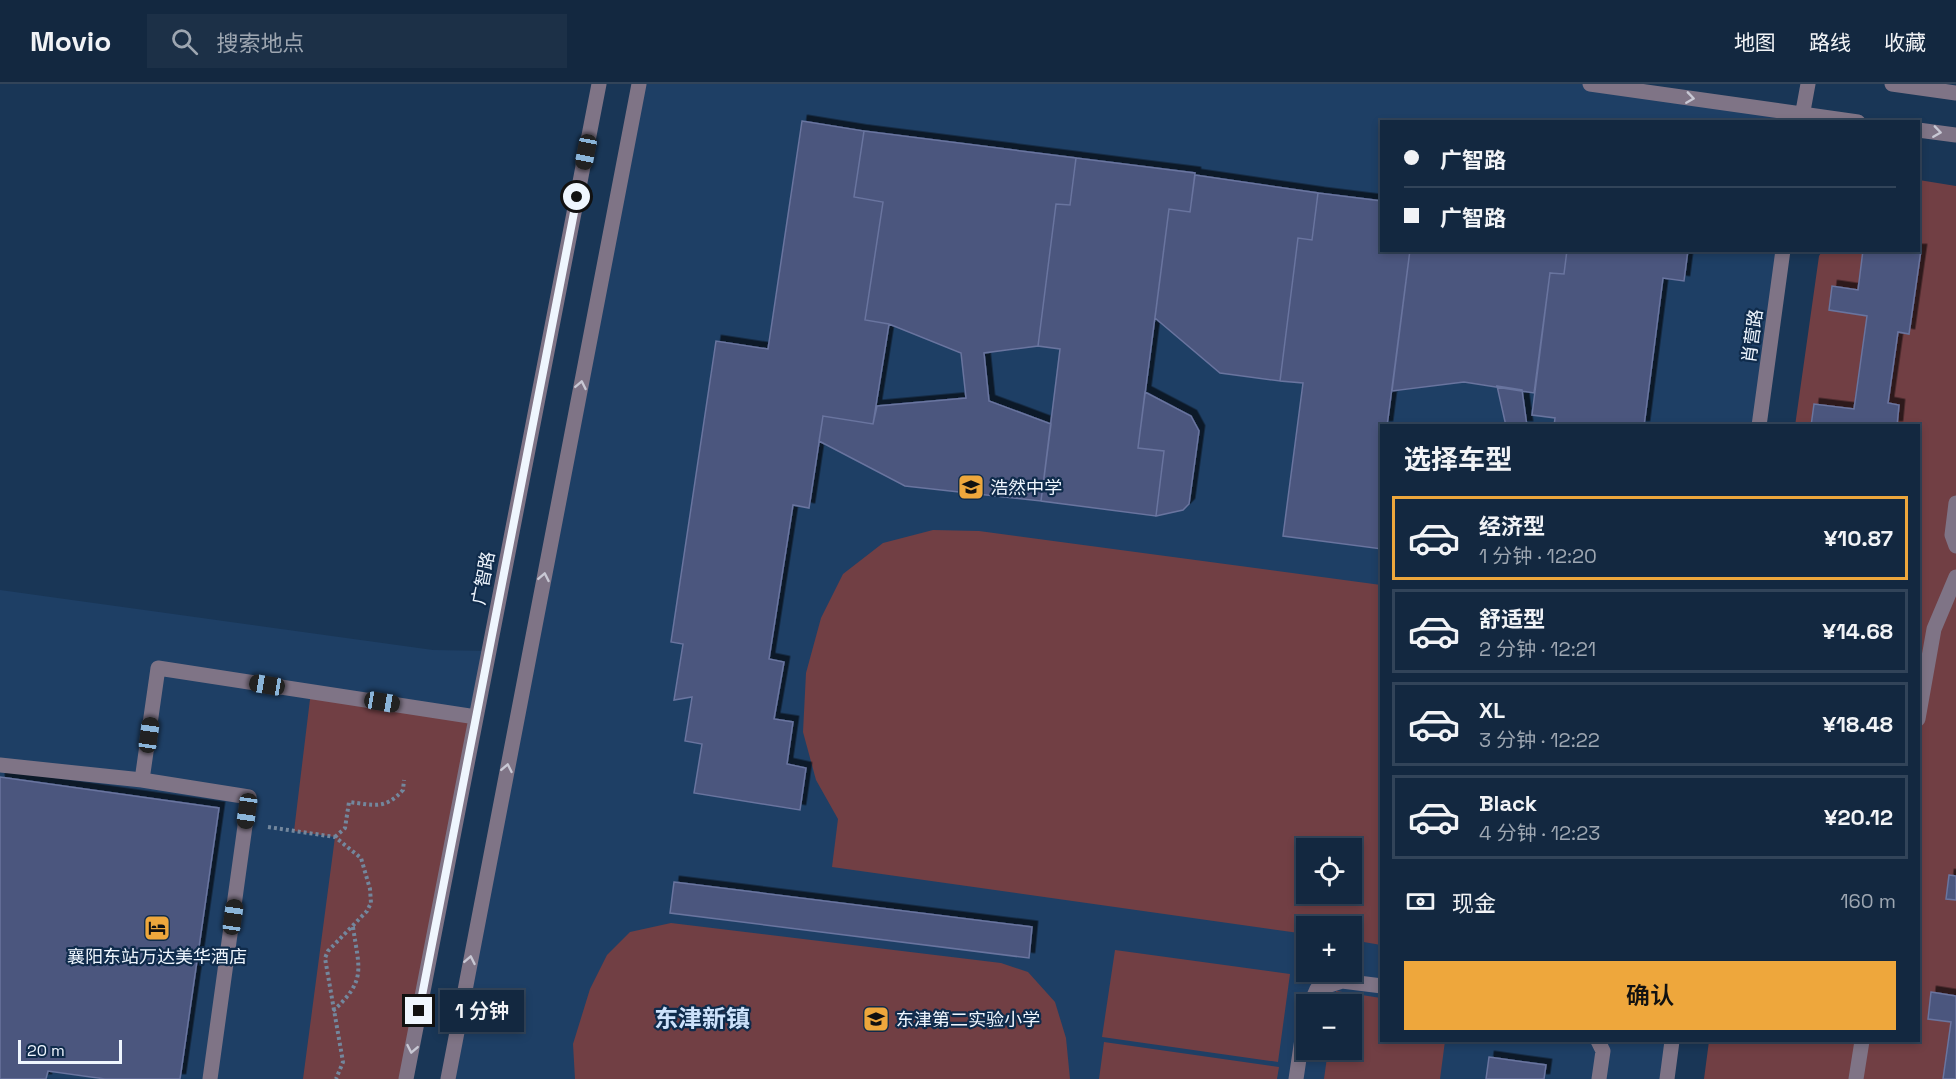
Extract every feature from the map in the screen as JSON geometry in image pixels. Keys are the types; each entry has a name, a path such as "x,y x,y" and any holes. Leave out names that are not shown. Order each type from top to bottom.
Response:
{"street":[{"name":"广智路","path":"406,1079 599,84"},
{"path":"448,1079 639,84"},
{"path":"1590,84 1802,118 1830,120"},
{"path":"1802,118 1808,84"},
{"path":"1892,84 1956,93"},
{"path":"1920,130 1956,135"},
{"name":"肖营路","path":"1759,424 1783,252"},
{"path":"1956,503 1952,535 1956,546"},
{"path":"1920,708 1934,629 1956,577"},
{"path":"142,780 158,668 476,717"},
{"path":"0,765 142,780 249,796 210,1079"},
{"path":"1315,994 1317,989 1342,981 1380,986"},
{"path":"1598,1042 1603,1051 1599,1079"},
{"path":"1667,1079 1672,1042"},
{"path":"1856,1079 1862,1042"},
{"path":"1296,1079 1299,1060"}],"path":[{"path":"335,837 345,828 349,802 376,806 392,803 404,790 404,780"},
{"path":"245,825 335,837 361,858 370,889 371,903 353,926 328,951 325,958 342,1062 336,1079"},
{"path":"333,1011 350,995 357,983 359,969 353,926"}],"shaded area":[{"name":"浩然中学","path":"639,84 1590,84 1790,120 1380,120 1380,252 1783,252 1759,424 1380,424 1380,1042 1672,1042 1667,1079 449,1079"},
{"path":"1920,180 1956,186 1956,1079 1704,1079 1709,1042 1920,1042 1920,424 1795,424 1821,252 1920,252"},
{"path":"933,530 979,531 1380,585 1380,945 1362,942 1362,916 1296,916 1296,933 832,867 838,819 816,780 803,732 806,673 821,618 843,574 883,543"},
{"path":"0,590 433,650 489,651 406,1079 0,1079"},
{"path":"311,691 476,717 406,1079 303,1079 335,837 294,831"},
{"path":"671,923 1001,963 1028,972 1055,1002 1066,1038 1070,1079 575,1079 573,1044 590,989 607,955 630,932"},
{"path":"1115,950 1290,974 1278,1062 1102,1037"},
{"path":"1336,991 1355,994 1336,994"},
{"path":"1362,995 1380,998 1380,1042 1445,1042 1440,1079 1324,1079 1327,1060 1362,1060"},
{"path":"1104,1042 1279,1067 1277,1079 1099,1079"}],"building":[{"path":"802,121 864,131 854,197 883,202 865,320 889,324 873,424 823,416 809,508 793,505 769,659 784,662 774,719 793,722 787,764 806,768 800,810 694,793 702,744 685,741 692,697 674,700 683,644 671,642 716,341 768,349"},
{"path":"864,131 1076,158 1070,205 1056,204 1038,346 984,353 989,401 1051,424 1041,501 905,486 819,441 823,416 873,424 877,406 966,398 961,353 889,324 865,320 883,202 854,197"},
{"path":"1076,158 1195,173 1190,212 1169,209 1138,448 1164,451 1156,516 1041,501 1060,349 1038,346 1056,204 1070,205"},
{"path":"1195,175 1318,193 1312,240 1298,238 1280,381 1220,373 1155,318 1169,209 1190,212"},
{"path":"1318,193 1380,201 1380,252 1410,252 1387,424 1380,424 1380,549 1283,536 1303,383 1280,381 1298,238 1312,240"},
{"path":"1921,250 1909,334 1898,332 1888,403 1899,405 1897,424 1811,424 1814,404 1854,409 1867,316 1829,310 1832,286 1858,290 1863,252 1920,252"},
{"path":"1410,252 1567,252 1564,274 1550,273 1534,393 1464,382 1392,391"},
{"path":"1567,252 1688,252 1684,281 1663,278 1644,424 1554,424 1555,418 1532,415 1550,273 1564,274"},
{"path":"1497,386 1522,390 1527,424 1506,424"},
{"path":"1145,392 1191,416 1199,431 1189,504 1183,510 1156,516 1164,451 1138,448"},
{"path":"0,777 219,808 180,1079 105,1079 48,1071 46,1079 0,1079"},
{"path":"1949,875 1956,876 1956,900 1946,899"},
{"path":"674,882 1032,927 1029,958 670,913"},
{"path":"1931,992 1956,996 1956,1079 1943,1079 1951,1022 1928,1019"},
{"path":"1489,1057 1546,1065 1544,1079 1486,1079"}],"place":[{"name":"浩然中学","path":"971,487"},
{"name":"襄阳东站万达美华酒店","path":"157,928"},
{"name":"东津第二实验小学","path":"876,1019"}],"district":[{"name":"东津新镇","path":"702,1018"}],"route":[{"path":"419,1011 577,197"}]}
